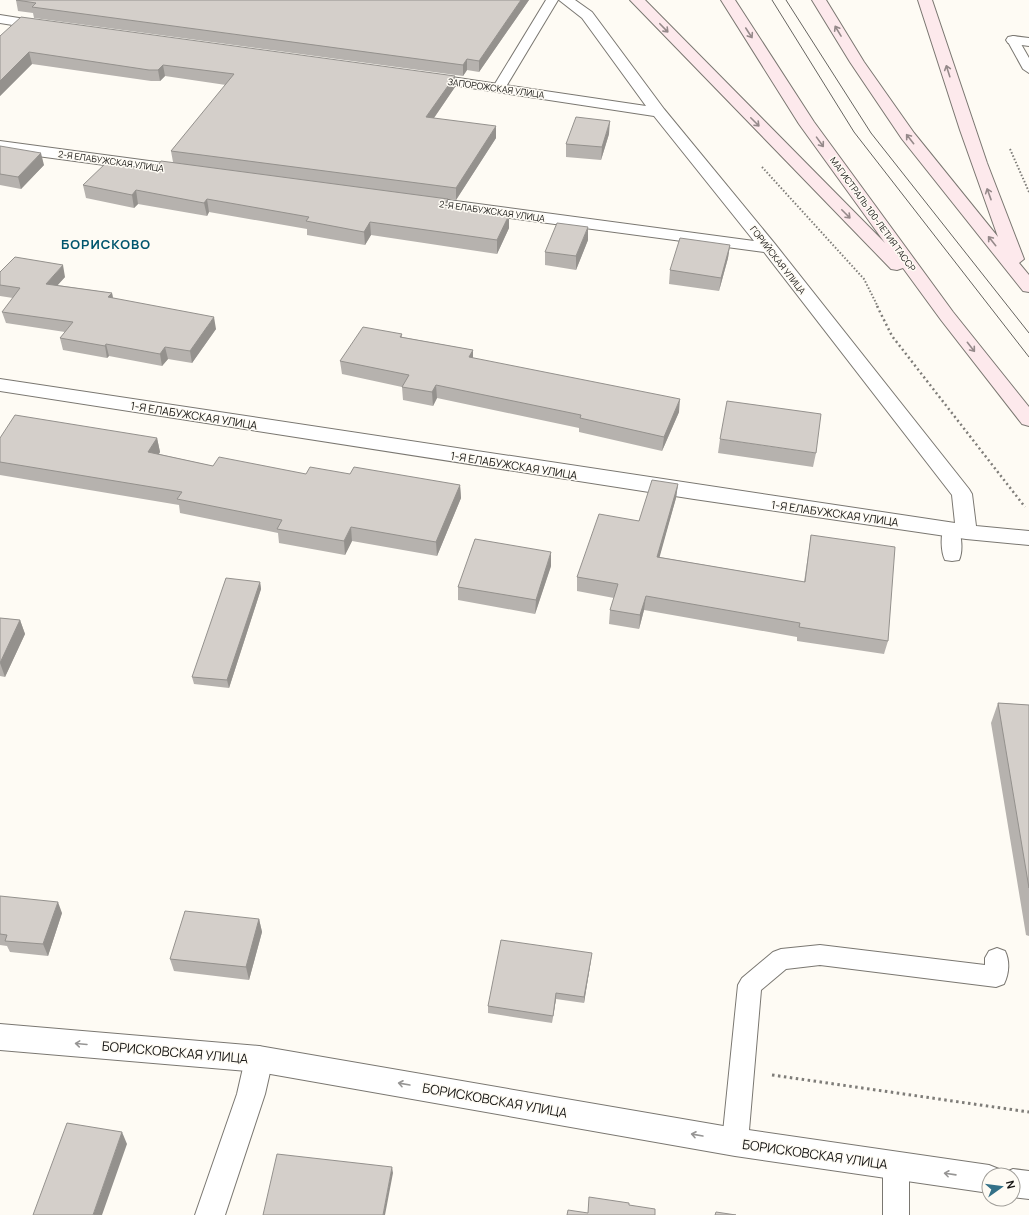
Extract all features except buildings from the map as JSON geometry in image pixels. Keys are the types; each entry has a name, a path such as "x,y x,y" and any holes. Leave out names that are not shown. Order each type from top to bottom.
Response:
{"main road":[{"path":"637,0 733,100 947,316"},
{"name":"МАГИСТРАЛЬ 100-ЛЕТИЯ ТАССР","path":"728,0 807,124 947,316 1029,420"},
{"path":"819,0 857,62 908,136 1027,285"},
{"path":"925,0 985,184 1027,285"}],"street":[{"name":"ГОРИЙСКАЯ УЛИЦА","path":"566,0 587,15 659,112 769,248 962,494 958,531"},
{"path":"0,20 55,27"},
{"path":"1013,40 1029,42"},
{"name":"ЗАПОРОЖСКАЯ УЛИЦА","path":"412,76 659,112"},
{"name":"2-Я ЕЛАБУЖСКАЯ УЛИЦА","path":"0,146 198,172"},
{"name":"2-Я ЕЛАБУЖСКАЯ УЛИЦА","path":"404,200 769,248"},
{"name":"1-Я ЕЛАБУЖСКАЯ УЛИЦА","path":"0,386 958,531 1029,538"},
{"name":"БОРИСКОВСКАЯ УЛИЦА","path":"0,1037 259,1059 735,1142 981,1178"},
{"path":"210,1215 251,1094 259,1059"}],"lane":[{"path":"498,88 552,0"},
{"path":"1013,40 1029,69"},
{"path":"952,555 958,531"},
{"path":"735,1142 750,985 781,959 820,955 996,977 997,958"},
{"path":"896,1166 896,1215"}],"path":[{"path":"1010,149 1029,192"},
{"path":"759,163 864,279 892,336 1025,507"},
{"path":"743,1070 1029,1112"}],"tram line":[{"path":"772,0 854,132 1029,357"},
{"path":"786,0 871,133 1029,333"}],"district":[{"name":"БОРИСКОВО","path":"106,244"}]}
